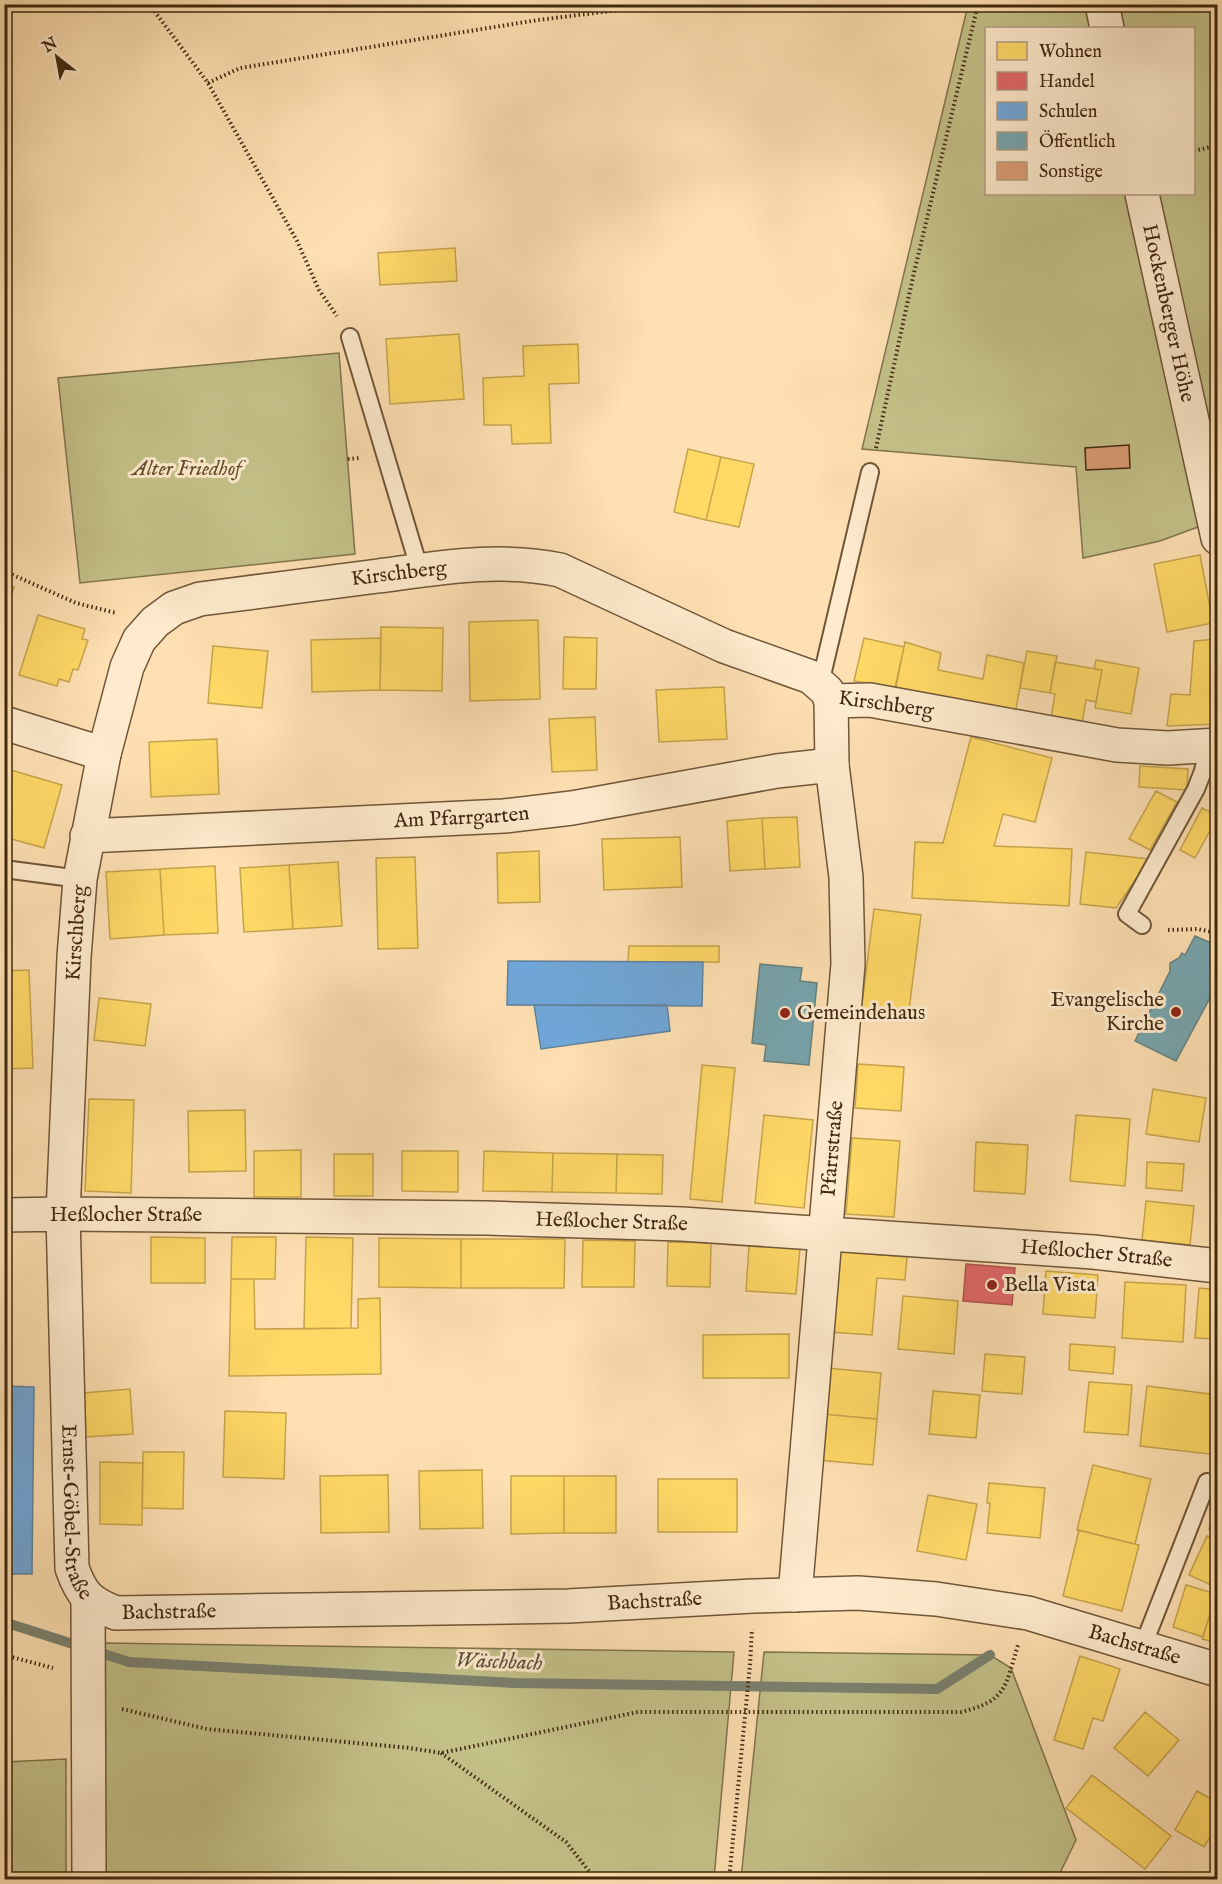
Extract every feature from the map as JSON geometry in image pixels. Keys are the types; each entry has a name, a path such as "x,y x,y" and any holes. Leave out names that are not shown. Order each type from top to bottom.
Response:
{"street":[{"path":"1102,4 1107,27"},
{"name":"Hockenberger Höhe","path":"1143,195 1218,538"},
{"name":"Kirschberg","path":"63,1214 74,969 80,879 87,836 104,754 127,667 139,640 154,622 174,608 200,599 420,571 497,563 531,564 560,570 724,646 811,677 826,692 1117,745 1168,748 1213,746"},
{"name":"Pfarrstraße","path":"795,1595 848,964 846,877 832,765 826,692"},
{"path":"4,723 104,754"},
{"name":"Am Pfarrgarten","path":"87,836 504,816 572,808 777,771 832,765"},
{"name":"Ernst-Göbel-Straße","path":"63,1214 72,1568 87,1609 89,1880"},
{"name":"Heßlocher Straße","path":"4,1215 486,1218 682,1224 1094,1252 1218,1266"},
{"name":"Bachstraße","path":"87,1609 101,1608 116,1612 568,1606 858,1593 936,1599 1028,1613 1218,1670"}],"lane":[{"path":"350,337 420,571"},
{"path":"826,692 870,472"},
{"path":"1142,925 1127,914 1196,789 1213,746"},
{"path":"4,869 80,879"},
{"path":"1143,1646 1207,1482"}],"path":[{"path":"149,4 208,83 297,241 319,290 350,337"},
{"path":"208,83 240,68 538,20 668,4"},
{"path":"870,472 977,6 962,4"},
{"path":"1195,151 1218,145"},
{"path":"4,570 76,603 154,622"},
{"path":"1142,925 1157,931 1197,929 1218,933"},
{"path":"4,1655 88,1682 207,1729 410,1748 441,1753 638,1712 939,1713 961,1712 978,1708 995,1699 1005,1689 1028,1613"},
{"path":"729,1880 750,1665"},
{"path":"441,1753 566,1842 596,1880"}],"green space":[{"path":"968,5 1217,5 1217,520 1160,541 1083,558 1076,467 862,449"},
{"name":"Alter Friedhof","path":"339,353 355,554 80,583 58,378"},
{"path":"103,1643 734,1652 714,1879 102,1880"},
{"path":"764,1652 990,1655 1011,1668 1076,1840 1057,1879 741,1879"},
{"path":"66,1759 66,1879 5,1879 5,1762"}],"building: Wohnen":[{"path":"455,248 457,281 380,285 378,253"},
{"path":"459,334 464,399 390,404 386,339"},
{"path":"578,344 579,383 549,384 551,443 512,444 511,425 484,425 483,378 524,376 523,346"},
{"path":"688,449 721,457 706,520 674,512"},
{"path":"721,457 754,464 739,527 706,520"},
{"path":"1200,555 1213,623 1167,632 1154,564"},
{"path":"4,584 14,587 4,620"},
{"path":"38,615 85,629 82,639 88,640 78,670 73,669 69,682 59,679 57,686 19,675"},
{"path":"538,620 540,699 470,701 469,622"},
{"path":"381,627 443,628 442,691 380,690"},
{"path":"564,637 597,638 596,689 563,689"},
{"path":"381,638 380,690 312,692 311,640"},
{"path":"864,638 904,647 895,688 854,681"},
{"path":"1218,639 1218,724 1167,726 1171,694 1190,695 1194,641"},
{"path":"905,642 941,653 938,670 983,679 987,655 1024,663 1015,715 895,691"},
{"path":"213,646 268,651 262,708 208,703"},
{"path":"1027,651 1057,656 1050,693 1020,688"},
{"path":"1096,660 1139,668 1131,714 1095,708 1102,670 1094,669"},
{"path":"1055,662 1102,670 1096,702 1086,700 1081,729 1050,724 1055,694 1050,693"},
{"path":"724,687 727,739 659,742 656,690"},
{"path":"595,717 597,770 552,772 549,719"},
{"path":"971,737 1052,758 1035,822 1003,814 994,846 1072,849 1069,906 912,898 915,842 943,843"},
{"path":"217,739 219,794 151,797 149,742"},
{"path":"1140,766 1188,769 1187,790 1139,787"},
{"path":"4,768 62,785 44,848 4,837"},
{"path":"1218,786 1218,807 1211,806"},
{"path":"1156,791 1177,802 1150,850 1129,839"},
{"path":"1202,808 1218,816 1195,858 1180,850"},
{"path":"797,817 800,867 765,869 762,818"},
{"path":"762,818 765,869 730,871 727,821"},
{"path":"680,837 682,887 604,890 602,839"},
{"path":"539,851 540,902 498,903 497,853"},
{"path":"1086,852 1150,859 1116,908 1080,904"},
{"path":"415,857 418,948 378,949 376,858"},
{"path":"338,862 342,926 293,929 289,865"},
{"path":"289,865 293,929 244,932 240,868"},
{"path":"215,866 218,933 164,935 160,869"},
{"path":"160,869 164,935 110,939 106,872"},
{"path":"874,909 921,915 908,1018 861,1012"},
{"path":"629,946 719,946 719,962 628,962"},
{"path":"29,970 33,1068 4,1069 4,971"},
{"path":"99,998 151,1004 145,1046 94,1040"},
{"path":"858,1064 904,1067 901,1111 855,1108"},
{"path":"702,1065 735,1068 722,1202 690,1199"},
{"path":"1153,1089 1206,1098 1199,1142 1146,1134"},
{"path":"89,1099 134,1100 131,1193 85,1191"},
{"path":"245,1110 246,1171 189,1172 188,1111"},
{"path":"764,1115 813,1120 804,1208 755,1203"},
{"path":"1076,1115 1130,1119 1125,1186 1070,1181"},
{"path":"852,1138 900,1141 894,1217 846,1214"},
{"path":"976,1142 1028,1145 1025,1194 974,1191"},
{"path":"301,1150 301,1197 254,1197 254,1151"},
{"path":"402,1151 458,1151 458,1192 402,1191"},
{"path":"484,1151 553,1153 552,1192 483,1191"},
{"path":"553,1153 617,1154 616,1193 552,1192"},
{"path":"334,1154 373,1154 373,1196 334,1196"},
{"path":"617,1154 663,1155 662,1194 616,1193"},
{"path":"1147,1162 1184,1164 1182,1191 1146,1188"},
{"path":"1146,1201 1194,1206 1190,1245 1142,1240"},
{"path":"151,1237 205,1238 205,1283 151,1283"},
{"path":"232,1237 276,1237 275,1279 231,1279"},
{"path":"306,1237 353,1238 351,1328 304,1329"},
{"path":"379,1238 461,1239 461,1288 379,1287"},
{"path":"461,1239 565,1239 564,1288 461,1288"},
{"path":"583,1240 635,1241 634,1287 582,1287"},
{"path":"668,1242 711,1243 710,1287 667,1286"},
{"path":"749,1245 800,1248 796,1294 746,1291"},
{"path":"836,1251 907,1257 905,1280 877,1278 872,1335 829,1332"},
{"path":"1046,1271 1098,1275 1095,1318 1043,1314"},
{"path":"231,1279 254,1279 255,1329 358,1328 358,1299 380,1298 381,1374 229,1376"},
{"path":"1125,1282 1186,1285 1183,1342 1122,1338"},
{"path":"1199,1288 1218,1290 1218,1339 1195,1338"},
{"path":"903,1296 958,1301 954,1354 898,1349"},
{"path":"789,1334 789,1378 703,1378 703,1335"},
{"path":"1070,1344 1115,1347 1113,1374 1069,1370"},
{"path":"985,1354 1025,1357 1022,1394 982,1391"},
{"path":"826,1368 881,1373 877,1419 822,1414"},
{"path":"1089,1382 1132,1385 1128,1435 1084,1432"},
{"path":"1147,1386 1218,1395 1218,1455 1140,1446"},
{"path":"130,1389 133,1434 85,1437 83,1393"},
{"path":"933,1391 980,1395 976,1438 929,1434"},
{"path":"225,1411 286,1413 284,1479 223,1477"},
{"path":"822,1414 877,1419 873,1465 818,1460"},
{"path":"143,1452 184,1452 183,1509 142,1508"},
{"path":"100,1462 143,1463 142,1525 100,1524"},
{"path":"1093,1465 1151,1479 1135,1544 1077,1530"},
{"path":"482,1470 483,1528 420,1529 419,1471"},
{"path":"388,1475 389,1532 321,1533 320,1476"},
{"path":"511,1476 564,1476 564,1533 511,1534"},
{"path":"564,1476 616,1476 616,1533 564,1533"},
{"path":"658,1479 737,1479 737,1532 658,1532"},
{"path":"989,1483 1045,1488 1040,1538 987,1533"},
{"path":"928,1495 977,1504 966,1560 917,1551"},
{"path":"1218,1497 1218,1532 1209,1529"},
{"path":"1079,1530 1139,1545 1122,1611 1063,1596"},
{"path":"1207,1536 1218,1541 1218,1588 1189,1575"},
{"path":"1186,1585 1216,1594 1203,1637 1173,1627"},
{"path":"1216,1596 1218,1596 1218,1643 1202,1639"},
{"path":"1080,1656 1120,1669 1103,1721 1093,1718 1083,1749 1054,1740"},
{"path":"1145,1712 1179,1740 1148,1776 1114,1748"},
{"path":"1092,1775 1171,1836 1145,1869 1066,1808"},
{"path":"1197,1791 1218,1803 1218,1824 1204,1847 1175,1830"}],"building: Handel":[{"path":"966,1264 1015,1268 1012,1305 963,1301"}],"building: Schulen":[{"path":"508,961 703,962 702,1006 507,1005"},
{"path":"534,1005 667,1005 670,1031 541,1049"},
{"path":"4,1282 7,1349 4,1349"},
{"path":"4,1386 34,1387 32,1574 4,1574"}],"building: Öffentlich":[{"name":"Evangelische Kirche","path":"1195,936 1218,946 1218,983 1176,1061 1135,1041 1170,971 1170,963 1179,958 1182,953 1185,955"},
{"name":"Gemeindehaus","path":"760,964 802,968 800,981 817,983 809,1065 764,1061 766,1045 752,1043"}],"building: Sonstige":[{"path":"1129,445 1130,468 1086,470 1085,448"}],"waterway":[{"name":"Wäschbach","path":"4,1622 129,1662 514,1683 937,1689 990,1655"}],"place":[{"name":"Evangelische Kirche","path":"1176,1012"},
{"name":"Gemeindehaus","path":"785,1013"},
{"name":"Bella Vista","path":"992,1285"}]}
